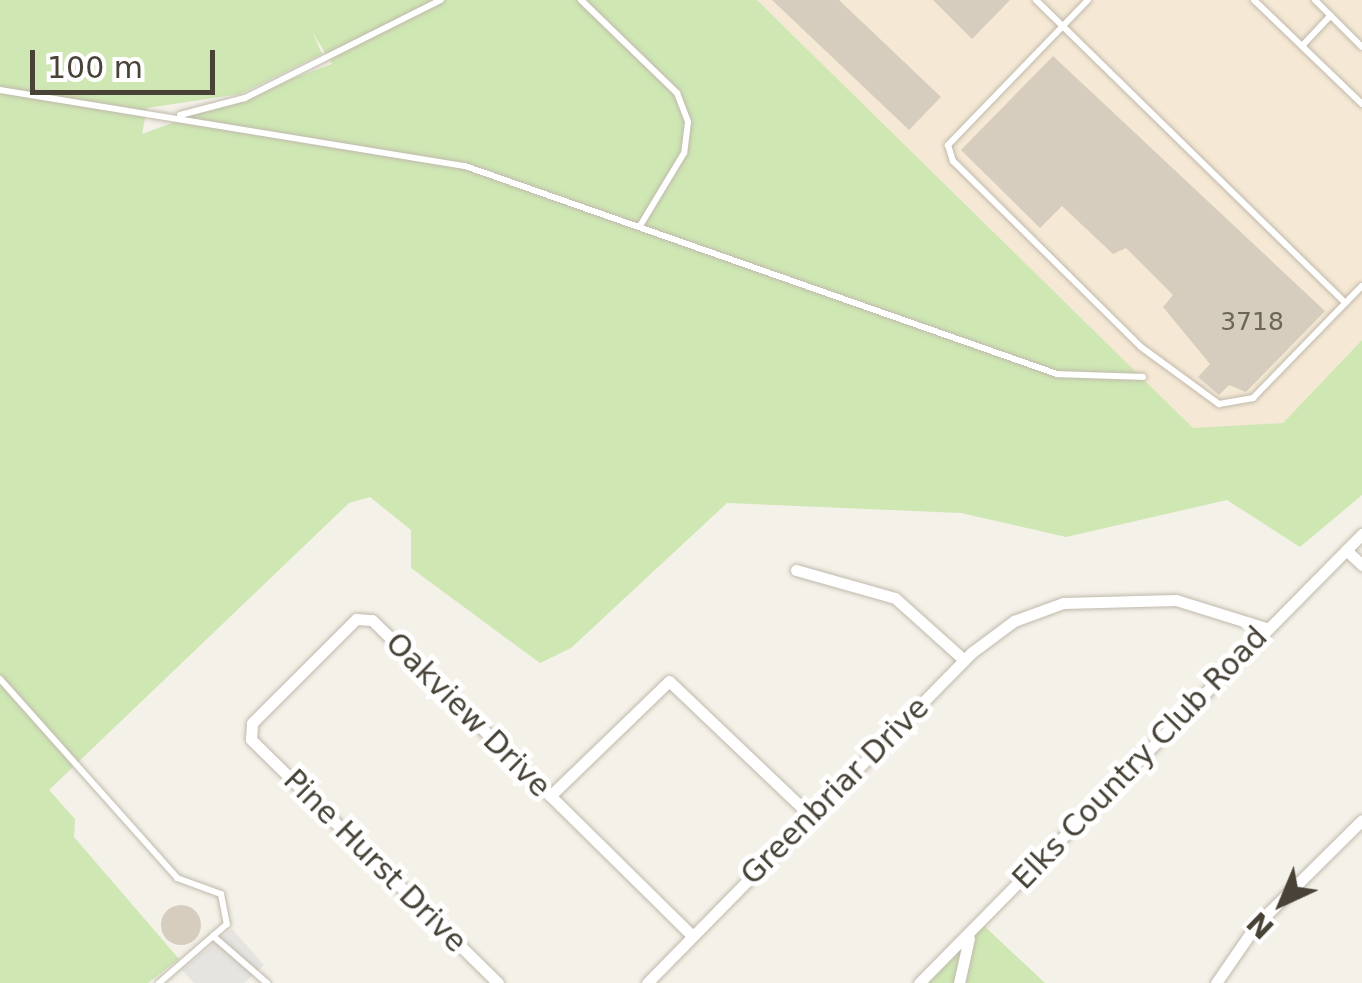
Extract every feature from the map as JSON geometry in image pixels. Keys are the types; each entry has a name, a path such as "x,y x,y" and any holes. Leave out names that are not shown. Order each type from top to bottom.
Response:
{"street":[{"name":"Elks Country Club Road","path":"919,983 968,938 1266,628 1362,534"},
{"path":"1346,550 1362,565"},
{"path":"796,570 894,598 964,660"},
{"name":"Greenbriar Drive","path":"647,983 964,660 1034,613 1078,602 1176,600 1266,628"},
{"name":"Oakview Drive","path":"251,740 252,723 366,618 693,936"},
{"path":"550,796 672,681 811,816"},
{"name":"Pine Hurst Drive","path":"251,740 498,983"},
{"path":"1216,983 1256,924 1362,820"},
{"path":"959,983 968,938"}],"lane":[{"path":"174,116 244,98 442,0"},
{"path":"581,0 677,93 688,122 684,153 640,226"},
{"path":"1088,0 948,145 952,162 1193,393 1237,402 1253,398 1362,286"},
{"path":"1254,0 1362,104"},
{"path":"1315,0 1362,47"},
{"path":"1043,2 1062,26 1345,303"},
{"path":"1302,46 1330,16"},
{"path":"0,90 465,166 1057,374 1143,377"},
{"path":"0,679 177,878 221,894 227,924 160,983"},
{"path":"213,936 267,983"}],"shaded area":[{"path":"757,0 1362,0 1362,340 1283,423 1193,429"},
{"path":"232,929 264,965 244,983 194,983 182,970"}],"green space":[{"path":"0,0 757,0 1193,428 1283,423 1362,340 1362,495 1300,547 1227,500 1066,537 961,513 727,503 571,648 540,663 411,568 411,530 370,497 349,503 49,790 75,819 74,837 179,959 148,983 0,983","holes":["313,33 332,64 142,134 147,108 240,94 322,54"]},
{"path":"980,922 1045,983 919,983"}],"building":[{"path":"772,0 839,0 941,97 909,130"},
{"path":"933,0 1010,0 972,39"},
{"path":"1053,56 1325,311 1246,392 1229,385 1219,395 1198,377 1210,364 1163,307 1173,295 1126,248 1113,254 1062,206 1040,228 961,150"},
{"path":"181,905 195,911 201,925 195,939 181,945 167,939 161,925 167,911"}]}
